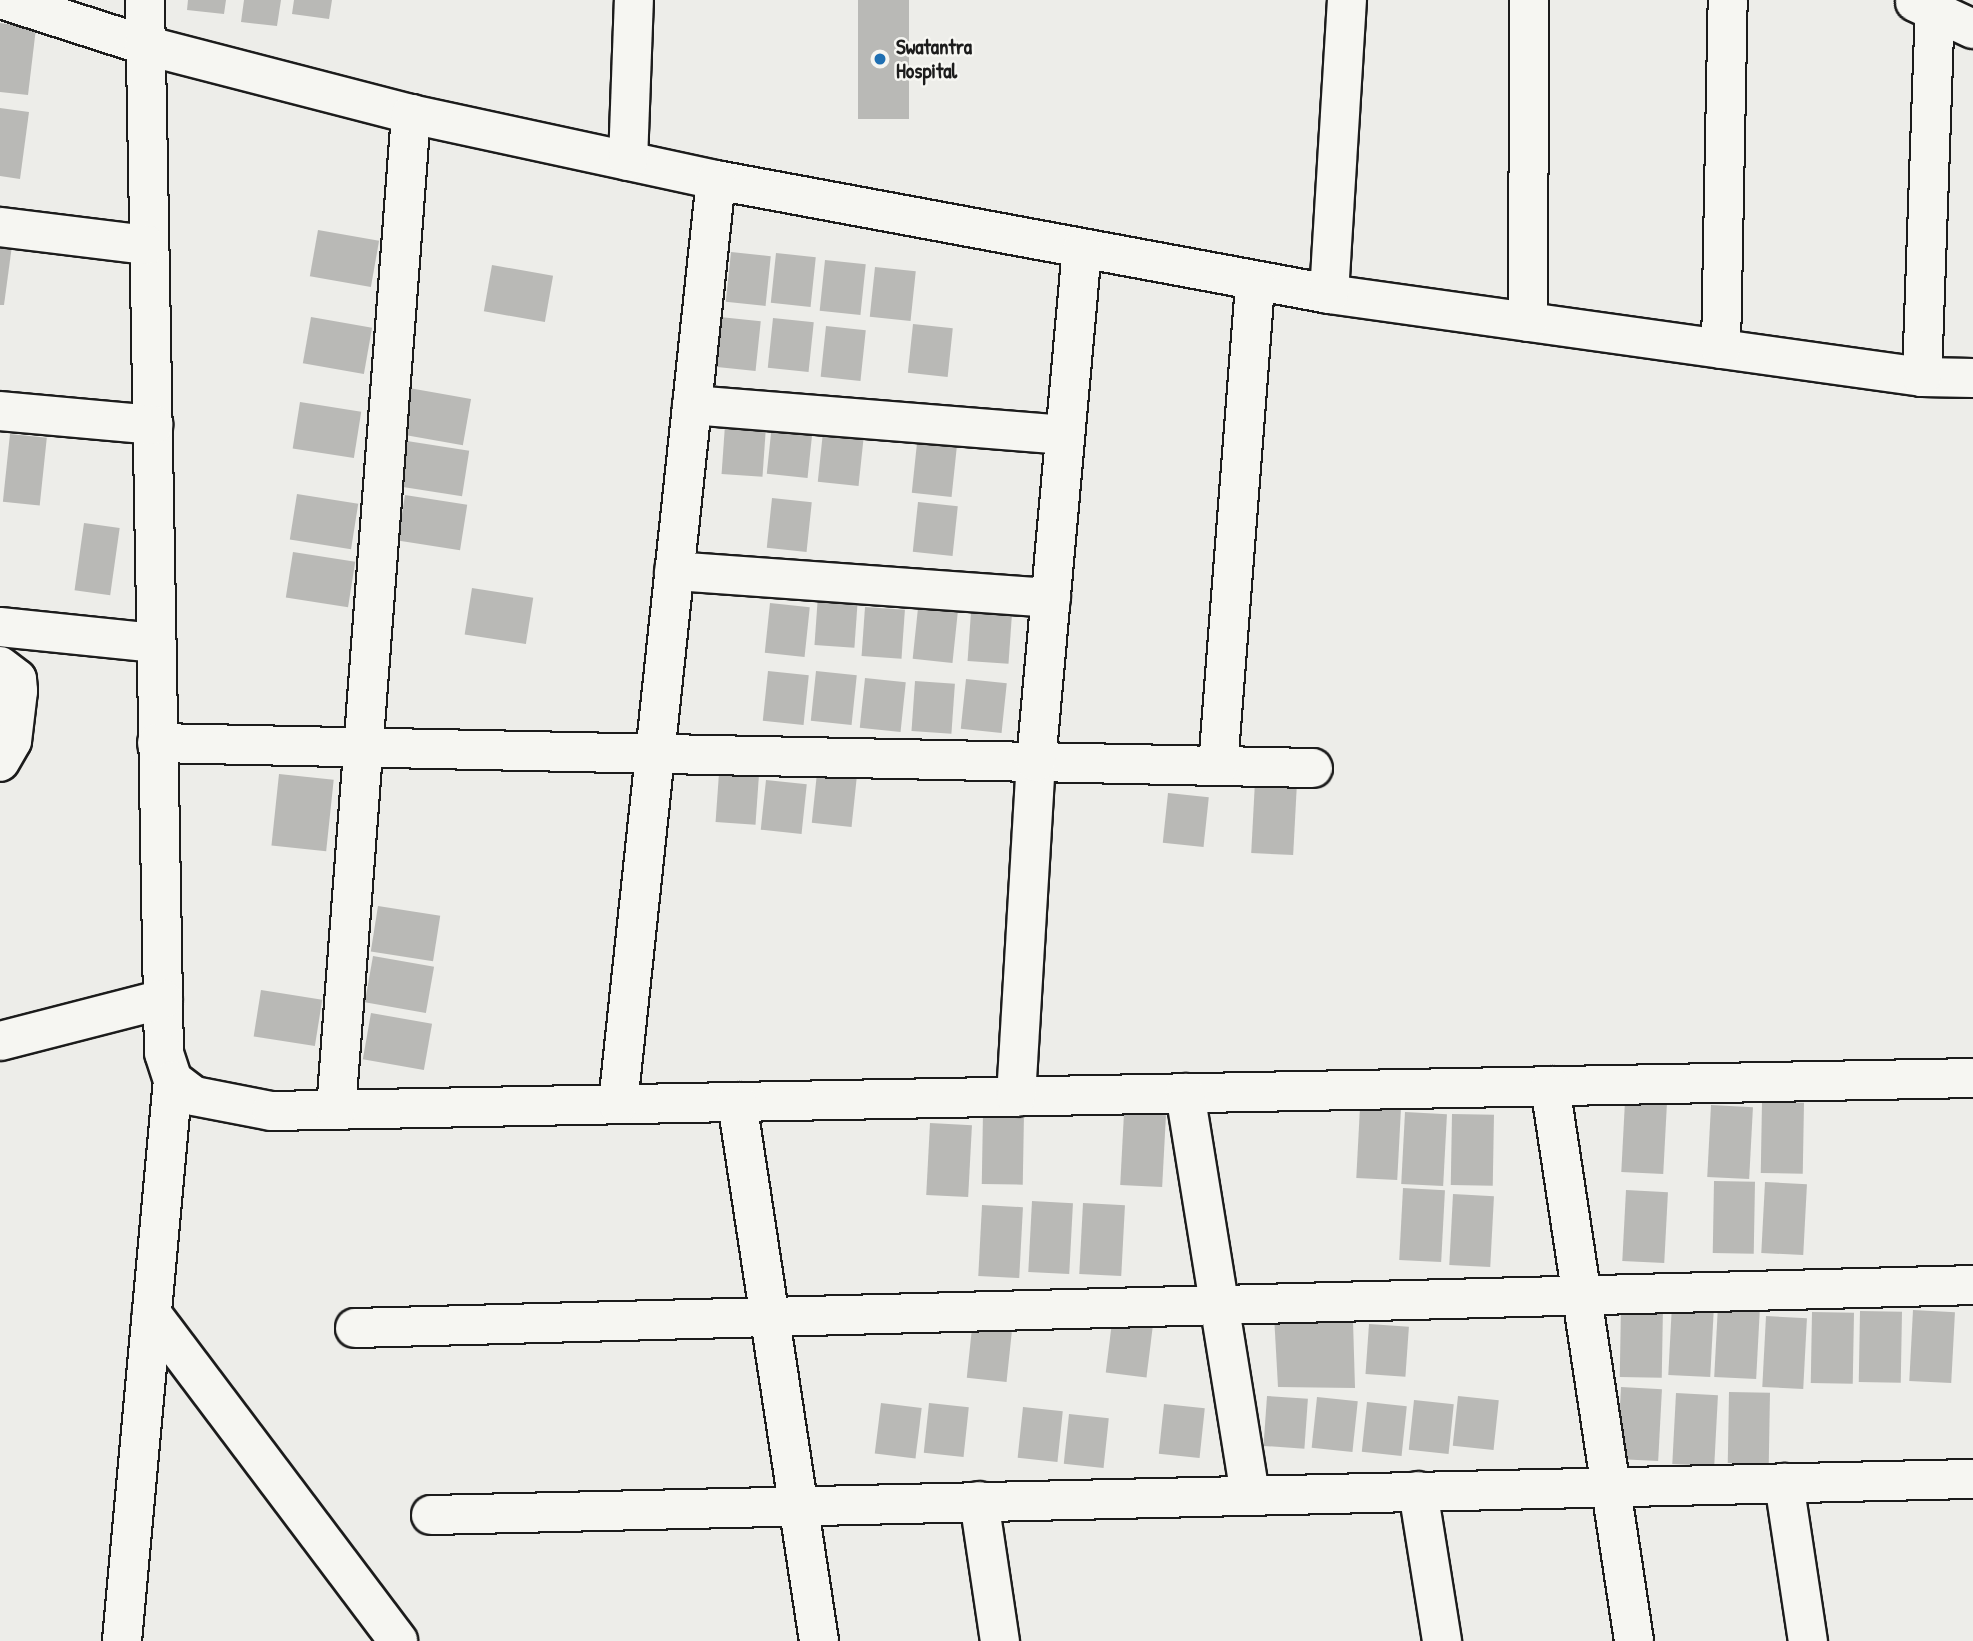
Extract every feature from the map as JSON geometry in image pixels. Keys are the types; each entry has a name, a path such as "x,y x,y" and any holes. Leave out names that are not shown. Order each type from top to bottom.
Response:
{"street":[{"path":"4,0 144,45 411,114 716,180 1329,294 1922,377 1973,378"},
{"path":"122,1641 173,1080 164,1053 154,643 145,0"},
{"path":"628,161 634,0"},
{"path":"1329,294 1347,0"},
{"path":"1528,323 1529,0"},
{"path":"1721,349 1728,0"},
{"path":"1922,377 1927,4 1973,29"},
{"path":"336,1110 411,114"},
{"path":"618,1104 716,180"},
{"path":"0,227 147,245"},
{"path":"1218,766 1270,284 1332,231"},
{"path":"1016,1097 1036,762 1082,249"},
{"path":"692,405 1065,435"},
{"path":"0,411 153,425"},
{"path":"674,571 1051,598"},
{"path":"0,626 154,643"},
{"path":"0,666 17,679 18,691 12,741 0,762"},
{"path":"157,743 1313,768"},
{"path":"0,1041 163,999"},
{"path":"173,1080 194,1097 228,1107 336,1110 1973,1078"},
{"path":"1550,1086 1634,1641"},
{"path":"1185,1093 1222,1304 1250,1494"},
{"path":"737,1102 819,1641"},
{"path":"355,1328 1973,1285"},
{"path":"152,1314 398,1641"},
{"path":"431,1516 798,1504 1973,1479"},
{"path":"1784,1483 1808,1641"},
{"path":"1418,1491 1442,1641"},
{"path":"979,1501 1000,1641"}],"building":[{"path":"188,0 226,0 224,14 187,10"},
{"path":"244,0 281,0 277,26 241,22"},
{"path":"294,0 332,0 329,19 292,14"},
{"path":"858,0 909,0 909,119 858,119"},
{"path":"0,23 36,28 28,95 0,92"},
{"path":"0,108 29,112 20,179 0,176"},
{"path":"318,230 379,241 371,287 310,276"},
{"path":"0,236 13,238 4,305 0,305"},
{"path":"731,252 771,256 766,306 726,302"},
{"path":"776,253 816,257 811,307 771,303"},
{"path":"825,260 866,264 860,315 820,311"},
{"path":"492,265 553,276 545,322 484,311"},
{"path":"875,267 916,271 911,321 870,317"},
{"path":"311,317 372,328 364,374 303,363"},
{"path":"720,317 761,321 756,371 715,367"},
{"path":"773,318 814,322 809,372 768,368"},
{"path":"913,324 953,328 948,377 908,373"},
{"path":"826,326 866,330 860,381 821,377"},
{"path":"409,388 471,399 463,445 401,434"},
{"path":"300,402 361,412 354,458 293,448"},
{"path":"772,424 813,428 808,478 767,474"},
{"path":"725,425 766,428 762,477 722,474"},
{"path":"823,432 864,436 859,486 818,482"},
{"path":"10,434 47,438 40,505 3,502"},
{"path":"407,441 469,451 462,496 400,486"},
{"path":"917,443 957,447 952,497 912,493"},
{"path":"297,494 358,504 351,549 290,539"},
{"path":"405,495 467,505 460,550 398,540"},
{"path":"772,498 812,502 807,552 767,548"},
{"path":"918,502 958,506 953,556 913,552"},
{"path":"84,523 120,528 110,595 75,590"},
{"path":"293,552 355,562 348,607 286,597"},
{"path":"472,588 533,598 526,644 465,634"},
{"path":"818,595 858,598 854,648 815,645"},
{"path":"770,603 810,607 805,657 765,653"},
{"path":"865,607 905,610 901,659 862,656"},
{"path":"918,608 958,612 952,663 913,659"},
{"path":"971,612 1012,615 1008,664 968,661"},
{"path":"768,671 809,675 804,725 763,721"},
{"path":"816,671 857,675 852,725 811,721"},
{"path":"865,678 906,682 901,732 860,728"},
{"path":"966,679 1007,683 1002,733 961,729"},
{"path":"915,681 955,684 951,734 912,731"},
{"path":"719,773 759,776 755,825 716,822"},
{"path":"817,773 857,777 852,827 812,823"},
{"path":"279,774 334,780 326,851 271,846"},
{"path":"766,780 807,784 802,834 761,830"},
{"path":"1255,781 1297,783 1293,855 1251,853"},
{"path":"1168,793 1209,797 1204,847 1163,843"},
{"path":"378,906 440,916 433,961 371,951"},
{"path":"373,956 434,967 426,1013 365,1002"},
{"path":"261,990 322,1000 315,1046 254,1036"},
{"path":"371,1013 432,1024 424,1070 363,1059"},
{"path":"1625,1101 1667,1103 1663,1174 1621,1172"},
{"path":"1762,1102 1804,1103 1803,1174 1761,1173"},
{"path":"1711,1105 1753,1107 1749,1179 1707,1177"},
{"path":"1360,1107 1401,1109 1397,1180 1356,1178"},
{"path":"1405,1112 1447,1114 1443,1186 1401,1184"},
{"path":"983,1113 1024,1114 1023,1185 982,1184"},
{"path":"1124,1113 1166,1115 1162,1187 1120,1185"},
{"path":"1452,1114 1494,1115 1493,1186 1451,1185"},
{"path":"930,1123 972,1125 968,1197 926,1195"},
{"path":"1714,1181 1755,1182 1754,1254 1713,1253"},
{"path":"1765,1182 1807,1184 1803,1255 1761,1253"},
{"path":"1403,1188 1445,1190 1441,1262 1399,1260"},
{"path":"1626,1190 1668,1192 1664,1263 1622,1261"},
{"path":"1453,1194 1494,1196 1490,1267 1449,1265"},
{"path":"1032,1201 1073,1203 1069,1274 1028,1272"},
{"path":"1083,1203 1125,1205 1121,1276 1079,1274"},
{"path":"982,1205 1023,1207 1019,1278 978,1276"},
{"path":"1672,1304 1714,1306 1710,1377 1668,1375"},
{"path":"1718,1305 1760,1307 1756,1379 1714,1377"},
{"path":"1621,1306 1663,1307 1662,1378 1620,1377"},
{"path":"1913,1310 1955,1312 1951,1383 1909,1381"},
{"path":"1860,1311 1902,1312 1901,1383 1859,1382"},
{"path":"1812,1312 1854,1313 1853,1384 1811,1383"},
{"path":"1274,1315 1353,1321 1355,1388 1278,1387"},
{"path":"1766,1316 1807,1318 1803,1389 1762,1387"},
{"path":"1112,1322 1153,1327 1146,1378 1106,1373"},
{"path":"1369,1324 1409,1327 1405,1377 1366,1374"},
{"path":"972,1328 1012,1332 1007,1382 967,1378"},
{"path":"1621,1387 1662,1389 1658,1461 1617,1459"},
{"path":"1729,1392 1770,1393 1769,1464 1728,1463"},
{"path":"1676,1393 1718,1395 1714,1466 1672,1464"},
{"path":"1267,1396 1308,1399 1304,1449 1264,1446"},
{"path":"1458,1396 1499,1400 1494,1450 1453,1446"},
{"path":"1317,1397 1358,1401 1352,1452 1312,1448"},
{"path":"1414,1400 1454,1404 1449,1454 1409,1450"},
{"path":"1367,1402 1407,1406 1402,1456 1362,1452"},
{"path":"881,1403 922,1408 915,1459 875,1454"},
{"path":"929,1403 969,1407 964,1457 924,1453"},
{"path":"1164,1404 1205,1408 1200,1458 1159,1454"},
{"path":"1023,1407 1063,1411 1057,1462 1018,1458"},
{"path":"1069,1414 1109,1418 1104,1468 1064,1464"}],"place":[{"name":"Swatantra Hospital","path":"880,59"}]}
